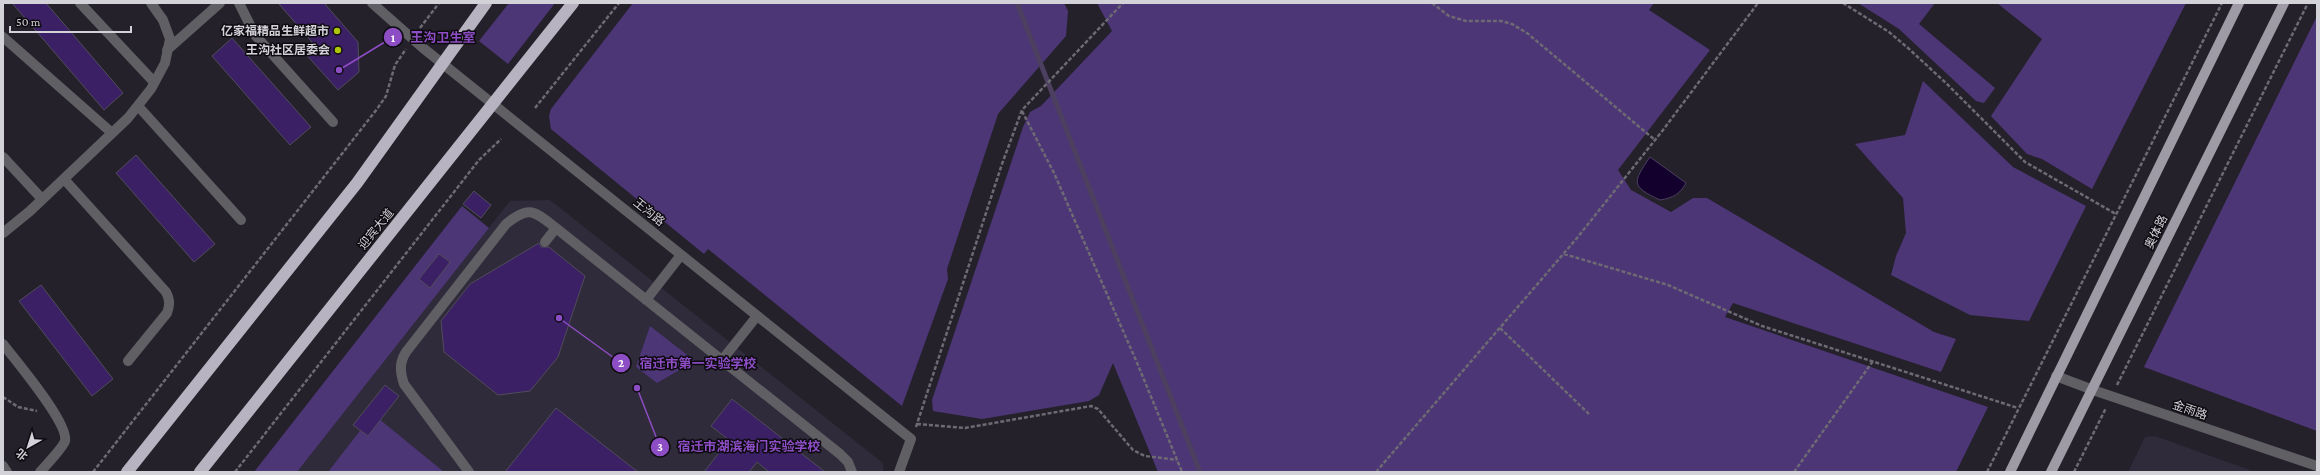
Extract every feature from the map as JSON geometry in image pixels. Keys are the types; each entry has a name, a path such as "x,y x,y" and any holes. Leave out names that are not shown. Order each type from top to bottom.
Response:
{"highway":[{"path":"127,472 357,183 486,3"},
{"name":"迎宾大道","path":"200,472 573,3"}],"main road":[{"name":"奥体路","path":"2010,472 2239,3"},
{"name":"奥体路","path":"2051,472 2284,3"}],"street":[{"path":"80,3 154,82"},
{"path":"3,233 64,179 112,133 138,106 154,82 165,63 170,39 162,20 151,3"},
{"path":"167,50 220,3"},
{"path":"239,3 255,35 333,122"},
{"name":"王沟路","path":"372,3 412,40 911,440"},
{"path":"3,37 112,133"},
{"path":"138,106 242,220"},
{"path":"3,157 42,199"},
{"path":"64,179 166,292 169,299 170,306 167,313 128,361"},
{"path":"469,472 404,384 400,374 402,358 506,224 519,213 530,212 537,214 556,228 840,454 848,462 852,472"},
{"path":"545,242 556,228"},
{"path":"646,300 681,255"},
{"path":"722,360 757,316"},
{"path":"3,344 54,410 65,436 64,442 40,472"},
{"name":"金雨路","path":"2056,376 2111,397 2317,466"},
{"path":"898,472 911,440"},
{"path":"3,466 8,472"}],"path":[{"path":"93,472 377,109 386,96 395,65 439,3"},
{"path":"535,108 619,3"},
{"path":"911,440 1002,164 1022,110 1123,3"},
{"path":"1432,3 1449,16 1466,21 1512,24 1527,33 1655,140"},
{"path":"1376,472 1564,254 1655,140 1758,3"},
{"path":"1844,3 1889,32 1908,48 1947,84 2025,162 2116,214"},
{"path":"1986,472 2222,3"},
{"path":"2074,472 2308,3"},
{"path":"1022,110 1054,173 1138,365 1182,472"},
{"path":"235,472 479,160 501,139"},
{"path":"1564,254 1668,285 1762,326 1873,360 2018,408"},
{"path":"1500,328 1589,414"},
{"path":"1794,472 1873,360"},
{"path":"3,397 18,407 32,411 54,410"},
{"path":"917,424 965,428 1091,406 1098,409 1133,450 1145,456 1177,460"}],"shaded area":[{"path":"509,3 555,3 508,64 479,41"},
{"path":"633,3 1064,3 1068,11 1066,36 998,114 947,269 948,279 902,406 708,249 704,254 551,129 549,116 551,109"},
{"path":"1097,3 1654,3 1649,10 1710,50 1618,170 1631,190 1671,212 1693,198 1707,198 1934,332 1956,339 1941,372 1733,303 1725,317 1988,407 1956,472 1158,472 1113,363 1099,395 1089,401 982,419 933,411 932,400 1023,127 1030,112 1041,106 1112,31"},
{"path":"1858,3 1935,3 1919,24 1995,88 1984,103 1976,101 1899,29"},
{"path":"1997,3 2186,3 2092,189 2042,159 2027,154 1991,116 2042,39"},
{"path":"2317,16 2317,431 2144,367"},
{"path":"1923,81 2013,167 2086,206 2029,321 1970,315 1891,275 1896,256 1906,233 1903,198 1855,144 1905,135"},
{"path":"1650,157 1686,183 1676,195 1660,200 1643,191 1639,187 1637,183 1640,172"},
{"path":"550,200 883,463 883,472 297,472 510,201"},
{"path":"462,206 489,228 297,472 254,472"},
{"path":"650,326 695,361 657,383 636,367"},
{"path":"373,414 444,472 328,472"},
{"path":"2155,436 2255,472 2128,472 2145,437"}],"building":[{"path":"12,3 46,3 123,93 104,110"},
{"path":"278,3 324,3 358,42 359,72 338,90 302,50 312,42"},
{"path":"232,38 311,127 290,145 212,56"},
{"path":"136,155 215,244 194,262 116,173"},
{"path":"474,191 491,205 481,218 463,204"},
{"path":"539,243 541,247 549,247 585,276 558,357 530,391 498,395 444,352 441,321 470,284"},
{"path":"439,254 450,262 430,288 419,279"},
{"path":"41,285 113,379 92,396 19,301"},
{"path":"385,385 399,396 368,436 353,425"},
{"path":"732,399 825,472 769,472 757,462 749,472 704,472 729,440 711,426"},
{"path":"556,408 638,472 505,472"}],"waterway":[{"path":"1017,3 1200,472"}],"place":[{"name":"亿家福精品生鲜超市","path":"337,31"},
{"name":"王沟社区居委会","path":"338,50"},
{"name":"王沟卫生室","path":"339,70"},
{"name":"宿迁市第一实验学校","path":"559,318"},
{"name":"宿迁市湖滨海门实验学校","path":"637,388"}]}
